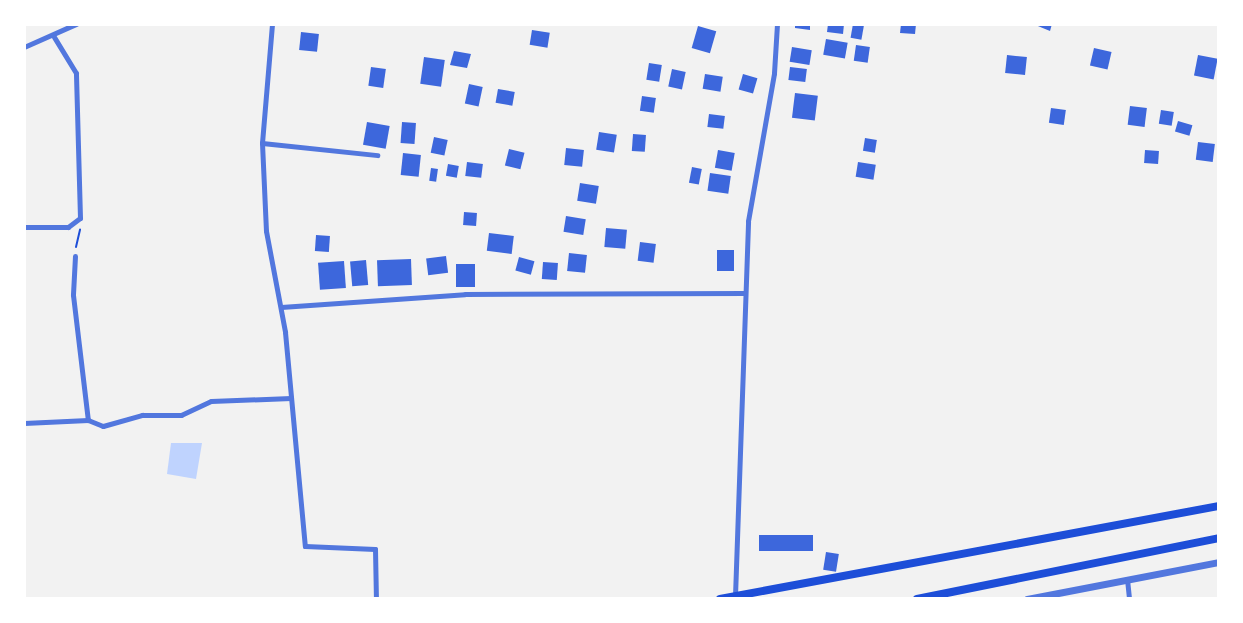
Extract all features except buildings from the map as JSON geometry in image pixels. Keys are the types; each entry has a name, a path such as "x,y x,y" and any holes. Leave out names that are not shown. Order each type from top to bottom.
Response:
{"highway":[{"path":"720,599 1219,506"},
{"path":"917,599 1219,538"}],"street":[{"path":"24,47 54,37 76,24"},
{"path":"272,24 261,143 266,231 281,307 305,546 375,549 376,599"},
{"path":"735,596 748,221 774,73 777,24"},
{"path":"24,227 68,227 81,218 76,74 54,37"},
{"path":"261,143 377,154"},
{"path":"75,256 73,295 87,420"},
{"path":"281,307 465,294 745,293"},
{"path":"24,423 87,420 104,426 142,415 181,415 211,401 291,398"},
{"path":"1027,599 1219,562"},
{"path":"1127,579 1129,599"}],"path":[{"path":"75,256 81,218"}],"water":[{"path":"171,443 202,443 196,479 167,474"}]}
